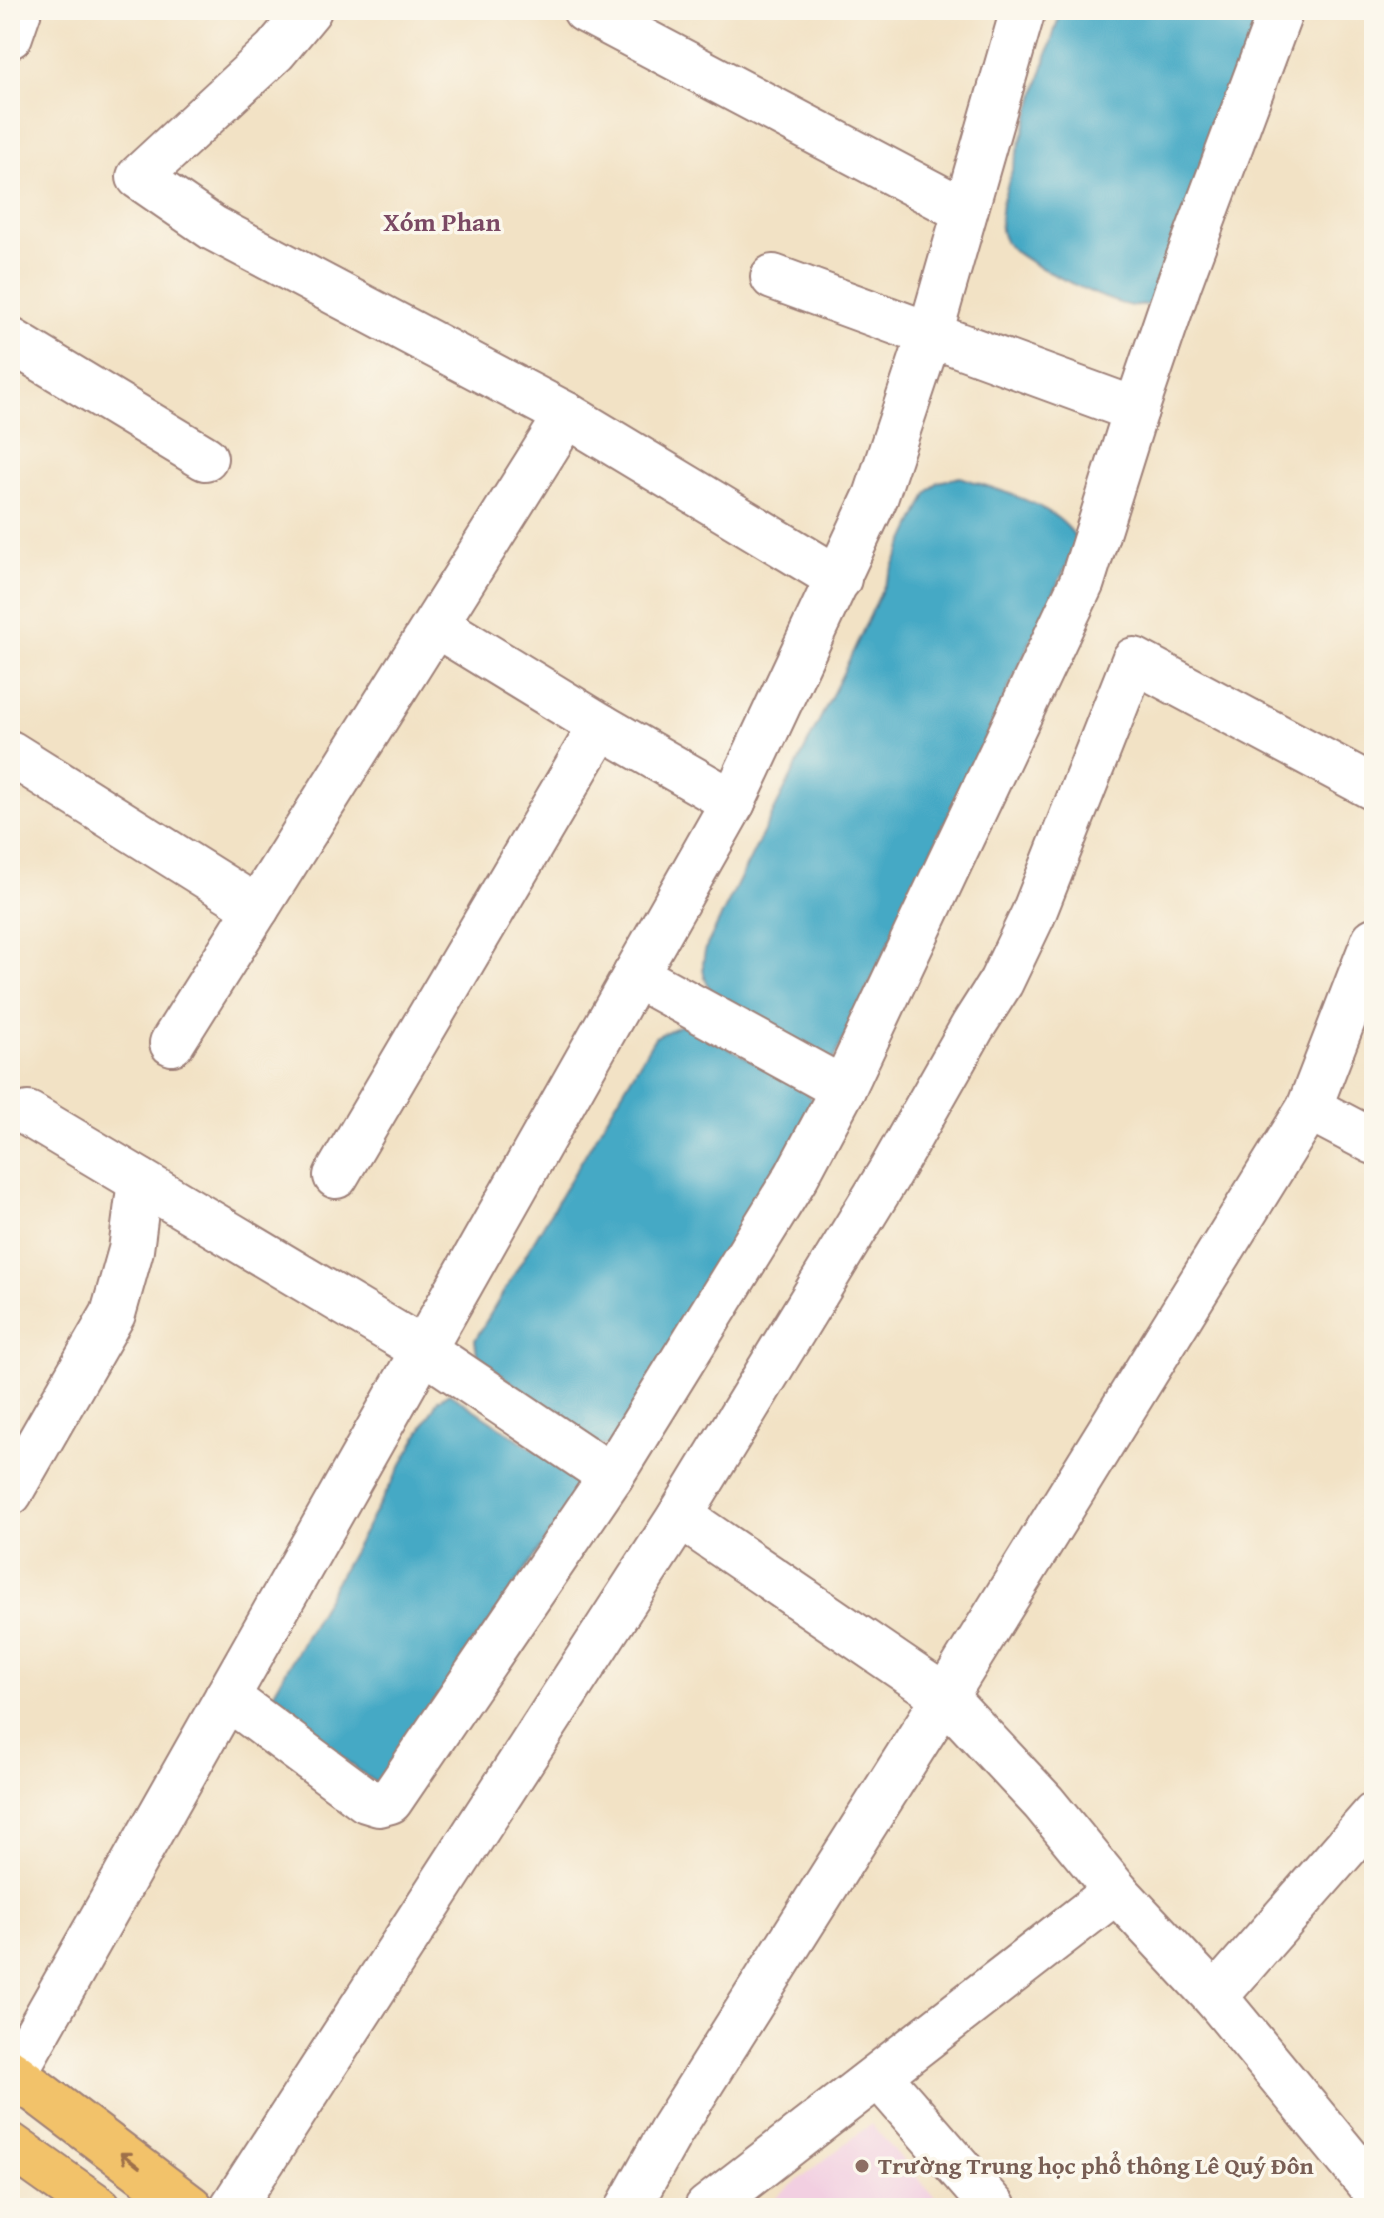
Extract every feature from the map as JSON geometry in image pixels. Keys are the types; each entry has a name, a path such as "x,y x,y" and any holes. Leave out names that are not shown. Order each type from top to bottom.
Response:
{"main road":[{"path":"12,2072 191,2208"},
{"path":"10,2145 99,2208"}],"street":[{"path":"10,36 19,10"},
{"path":"309,10 275,51 139,177 213,228 567,415 839,579"},
{"path":"585,10 965,211"},
{"path":"12,2072 425,1351 733,802 876,496 930,334 1023,10"},
{"path":"227,1697 366,1800 379,1804 390,1801 611,1476 796,1177 843,1089 1082,582 1180,281 1281,10"},
{"path":"773,277 1136,410"},
{"path":"10,340 205,458"},
{"path":"172,1043 567,415"},
{"path":"436,625 733,802"},
{"path":"232,2208 680,1516 890,1172 1001,982 1061,850 1134,660 1374,788"},
{"path":"336,1176 601,726"},
{"path":"10,753 257,908"},
{"path":"628,2208 671,2131 945,1697 1309,1108 1374,940"},
{"path":"635,975 843,1089"},
{"path":"1309,1108 1374,1142"},
{"path":"28,1114 425,1351 611,1476"},
{"path":"10,1493 113,1314 131,1250 140,1181"},
{"path":"680,1516 945,1697 1044,1803 1116,1891 1215,1997 1374,2190"},
{"path":"1215,1997 1374,1815"},
{"path":"707,2208 1116,1891"},
{"path":"879,2076 994,2208"}],"shaded area":[{"name":"Trường Trung học phổ thông Lê Quý Đôn","path":"871,2124 945,2208 762,2208"}],"water":[{"path":"1061,10 1274,10 1151,304 1135,306 1120,303 1067,281 1017,253 1008,245 1001,231 1002,203"},
{"path":"960,477 1042,508 1068,528 1078,541 833,1061 712,992 704,975 705,952 842,675 928,492 938,482"},
{"path":"681,1025 694,1028 805,1091 814,1107 610,1446 591,1445 477,1355 475,1340 655,1037"},
{"path":"449,1393 578,1479 582,1486 379,1786 269,1701 438,1400"}],"place":[{"name":"Trường Trung học phổ thông Lê Quý Đôn","path":"862,2166"}],"district":[{"name":"Xóm Phan","path":"442,222"}]}
